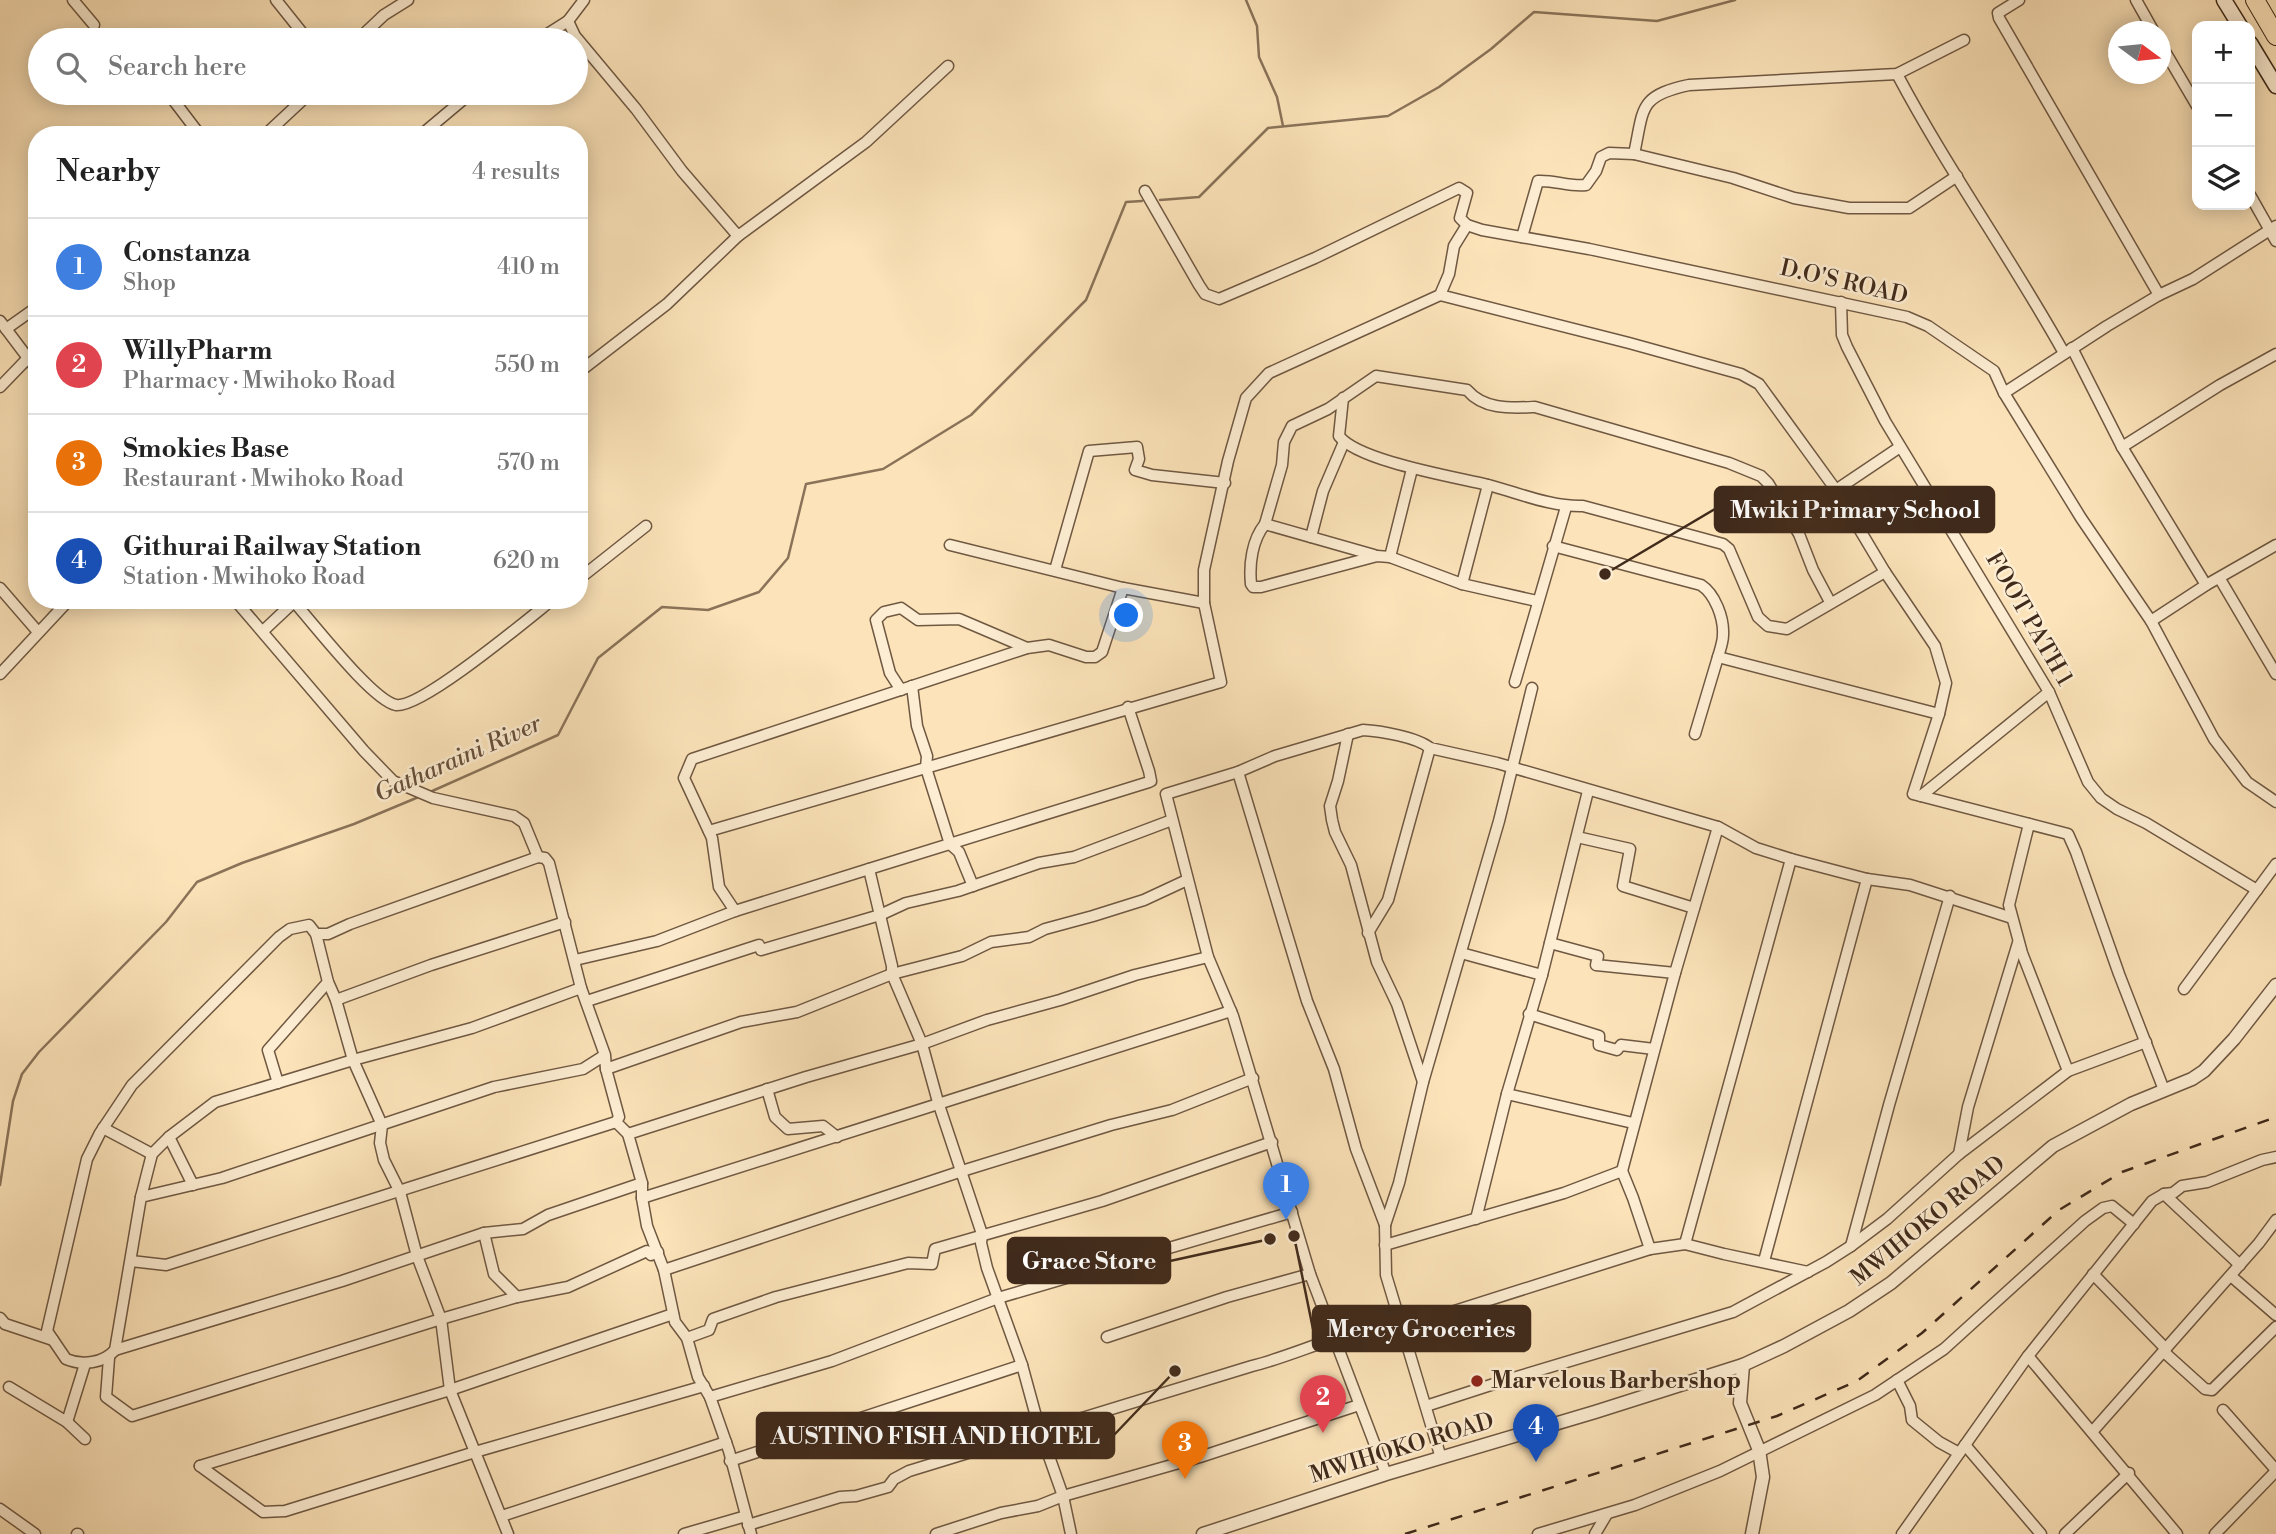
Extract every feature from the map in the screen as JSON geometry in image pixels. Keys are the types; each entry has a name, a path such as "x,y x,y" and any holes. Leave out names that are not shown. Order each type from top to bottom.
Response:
{"highway":[{"path":"2255,2 2276,36"}],"main road":[{"path":"2224,0 2237,21"},
{"path":"2255,51 2276,86"}],"street":[{"path":"73,0 94,25"},
{"path":"276,0 298,28"},
{"path":"370,28 384,15 408,0"},
{"path":"557,28 568,21 584,0"},
{"path":"2019,0 2001,10 1998,13 1999,18 2159,295"},
{"path":"2136,0 2148,21"},
{"path":"568,21 572,28"},
{"path":"1634,154 1644,109 1650,99 1664,91 1689,86 1897,74 1964,40"},
{"path":"588,52 644,118 682,171 738,236"},
{"path":"2171,60 2192,97"},
{"path":"588,365 667,304 738,236 866,142 948,66"},
{"path":"1897,74 1926,129 2068,351 2122,447 2206,585"},
{"path":"177,105 193,126"},
{"path":"275,126 297,105"},
{"path":"432,126 457,105"},
{"path":"1522,237 1538,181 1586,185 1596,171 1601,157 1609,153 1634,154 1733,178 1794,198 1849,208 1909,208 1957,176"},
{"path":"1145,191 1205,294 1219,299 1315,258 1459,188 1466,193 1460,218 1467,225 1454,246 1449,274 1440,295"},
{"path":"2255,202 2273,228 2276,241"},
{"name":"D.O'S ROAD","path":"1467,225 1589,248 1907,317 1928,326 1994,371 2004,393 2081,518 2151,621 2214,739 2247,782 2276,802"},
{"path":"2004,393 2159,295 2193,279 2273,228"},
{"path":"709,831 1128,707 1222,682 1204,603 1204,570 1228,461 1246,398 1269,373 1440,295 1747,376 1765,389 1836,489 1940,657 1947,682 1913,794 2068,834 2165,1090"},
{"name":"FOOT PATH 1","path":"1841,302 1842,335 1900,447 2049,692 2088,782 2101,798 2257,890"},
{"path":"0,387 27,359 3,325 28,312"},
{"path":"2122,447 2276,354"},
{"path":"1377,556 1257,588 1251,584 1250,568 1259,531 1265,524 1282,465 1284,442 1292,426 1328,409 1376,376 1467,390 1475,399 1506,408 1535,407 1709,457 1761,475 1799,534 1813,570 1830,602"},
{"path":"1343,398 1339,436 1344,442 1412,469 1488,485 1566,506 1583,506 1723,544 1729,549 1758,617 1768,625 1787,629 1885,572"},
{"path":"1311,537 1323,491 1344,442"},
{"path":"1055,570 1089,451 1137,447 1139,459 1135,470 1153,475 1225,484"},
{"path":"1836,489 1900,447"},
{"path":"1390,558 1412,469"},
{"path":"1462,584 1488,485"},
{"path":"1515,682 1536,601 1566,506"},
{"path":"1265,524 1390,558 1462,584 1536,601"},
{"path":"588,572 646,526"},
{"path":"950,545 1123,588 1204,603"},
{"path":"2151,621 2206,585 2276,545"},
{"path":"1553,546 1701,585 1710,591 1724,633 1695,734"},
{"path":"2220,579 2276,674"},
{"path":"0,588 38,632"},
{"path":"735,911 719,887 712,838 684,778 692,759 826,717 1027,648 1049,645 1086,657 1096,657 1102,652 1123,588"},
{"path":"973,886 959,852 950,844 926,768 927,756 907,688 890,673 876,620 889,610 901,608 918,620 959,619 1027,648"},
{"path":"0,674 60,609"},
{"path":"243,609 364,751 393,781 433,798 514,816 524,823 538,857"},
{"path":"263,631 286,609"},
{"path":"302,609 367,686 383,699 398,705 412,702 473,662 541,609"},
{"path":"1718,657 1939,714"},
{"path":"1441,1458 1386,1275 1385,1225 1399,1183 1423,1082 1512,769 1532,688"},
{"path":"1921,796 2049,692"},
{"path":"575,960 657,941 735,911 1151,781 1128,707"},
{"path":"1386,1474 1310,1275 1253,1078 1231,1011 1208,957 1166,794 1348,734 1363,730 1377,731 1718,827 1756,848 1791,859 1867,879 1910,885 2012,918"},
{"path":"1348,734 1339,781 1330,806 1335,832 1351,865 1377,962 1397,1004 1423,1082"},
{"path":"1368,933 1388,901 1430,748"},
{"path":"1238,772 1307,1002 1334,1069 1356,1149 1385,1225"},
{"path":"1476,1219 1588,791"},
{"path":"587,1000 759,945 761,950 880,915 906,903 958,891 1039,863 1073,857 1172,820"},
{"path":"2029,824 2009,905 2019,941 2068,1071"},
{"path":"1650,1249 1622,1171 1693,908 1718,827"},
{"path":"1577,837 1630,849 1623,886 1693,908"},
{"path":"131,1261 166,1265 616,1122 619,1117 606,1069 605,1055 581,988 549,863 545,858 538,857 328,934 316,934"},
{"path":"1685,1244 1791,859"},
{"path":"2183,989 2276,864"},
{"path":"869,869 892,974 922,1044 937,1102 982,1234 981,1243 998,1298 1063,1496 1071,1534"},
{"path":"1764,1261 1867,879"},
{"path":"606,1069 741,1022 797,1012 892,974 962,956 992,942 1029,937 1045,929 1144,900 1187,880"},
{"path":"1851,1246 1950,896"},
{"path":"336,1000 431,965 565,922"},
{"path":"508,1534 450,1390 441,1319 417,1256 400,1192 384,1160 380,1143 382,1125 353,1060 316,934 309,925 290,929 279,937 132,1085 94,1143 84,1172 47,1331 66,1359 85,1364 112,1354 417,1256 484,1233 523,1229 548,1215 642,1183"},
{"path":"1959,1154 1968,1107 2019,941"},
{"path":"1550,943 1598,956 1596,965 1675,973"},
{"path":"1461,953 1542,975"},
{"path":"628,1134 767,1089 922,1044 987,1020 1060,1000 1135,975 1208,957"},
{"path":"278,1083 268,1051 328,982"},
{"name":"MWIHOKO ROAD","path":"1203,1534 1222,1531 1386,1474 1743,1365 1784,1346 1870,1298 2053,1146 2131,1104 2192,1079 2213,1063 2276,985"},
{"path":"581,988 472,1028 353,1060 215,1102 169,1137 152,1154 141,1197 106,1397 132,1416 441,1319 517,1297 568,1287 647,1251 651,1255 658,1252"},
{"path":"642,1198 837,1137 937,1102 1231,1011"},
{"path":"1529,1014 1599,1037 1599,1045 1617,1050 1621,1045 1654,1049"},
{"path":"1426,1406 1733,1312 1851,1246 1887,1219 1959,1154 2068,1071 2146,1042"},
{"path":"141,1197 222,1178 494,1087 583,1069 605,1055"},
{"path":"664,1270 962,1171 1111,1125 1172,1110 1253,1078"},
{"path":"767,1089 775,1117 788,1129 823,1126 837,1137"},
{"path":"1507,1094 1633,1123"},
{"path":"616,1122 628,1134 642,1183 647,1226 664,1270 675,1322 687,1338 698,1377 710,1397 726,1442 748,1525"},
{"path":"103,1128 152,1154"},
{"path":"169,1137 193,1185"},
{"path":"687,1338 709,1330 713,1319 776,1297 908,1263 932,1264 935,1250 1102,1200 1272,1142"},
{"path":"1902,1534 2028,1356 2152,1201 2164,1194 2173,1193 2182,1186 2207,1182 2276,1157"},
{"path":"1385,1245 1564,1194 1622,1171"},
{"path":"2164,1194 2240,1265"},
{"path":"1538,1534 1607,1514 1720,1471 1875,1395 1944,1349 2085,1221 2103,1208 2112,1206 2134,1224"},
{"path":"710,1397 832,1361 998,1298 1292,1212"},
{"path":"2092,1432 2231,1276 2276,1220"},
{"path":"484,1233 494,1274 517,1297"},
{"path":"1401,1328 1650,1249 1685,1244 1808,1272"},
{"path":"2093,1274 2205,1389 2212,1390 2276,1327"},
{"path":"1107,1336 1227,1297 1310,1275"},
{"path":"2231,1276 2276,1315"},
{"path":"673,1314 450,1390 200,1466 263,1512 272,1513 297,1508 475,1452 704,1386"},
{"path":"0,1318 5,1324 53,1340"},
{"path":"684,1534 748,1525 840,1497 856,1496 888,1487 894,1479 909,1471 1287,1357 1333,1339"},
{"path":"2028,1356 2129,1473 2177,1534"},
{"path":"66,1422 85,1364"},
{"path":"730,1461 1022,1365"},
{"path":"1743,1365 1741,1403 1759,1450 1763,1477 1752,1534"},
{"path":"1898,1380 1910,1406 1912,1420 1939,1442 1962,1449 2041,1534"},
{"path":"9,1387 66,1422 85,1439"},
{"path":"936,1534 1200,1457 1359,1405"},
{"path":"2215,1534 2276,1471 2223,1410"},
{"path":"502,1516 726,1442"},
{"path":"2065,1534 2129,1473"},
{"path":"0,1509 35,1534"},
{"path":"1595,1534 1607,1514"}],"waterway":[{"path":"1246,0 1257,26 1259,57 1277,97 1283,126"},
{"name":"Gatharaini River","path":"1160,200 1199,197 1268,128 1388,116 1439,87 1491,49 1534,12 1657,21 1735,0"},
{"name":"Gatharaini River","path":"430,792 558,735 598,658 662,607 708,610 759,592 788,558 806,484 883,469 971,415 1086,300 1126,202 1142,201"},
{"name":"Gatharaini River","path":"0,1185 13,1101 22,1074 39,1052 166,922 197,882 242,863 354,824 421,796"}],"railway":[{"path":"1405,1534 1777,1416 1857,1381 1922,1333 2059,1210 2122,1172 2276,1117"}],"place":[{"name":"Mwiki Primary School","path":"1605,574"},
{"name":"Constanza","path":"1286,1220"},
{"name":"Mercy Groceries","path":"1294,1236"},
{"name":"Grace Store","path":"1270,1239"},
{"name":"AUSTINO FISH AND HOTEL","path":"1175,1371"},
{"name":"Marvelous Barbershop","path":"1477,1381"},
{"name":"WillyPharm","path":"1323,1433"},
{"name":"Githurai Railway Station","path":"1536,1462"},
{"name":"Smokies Base","path":"1185,1479"}]}
